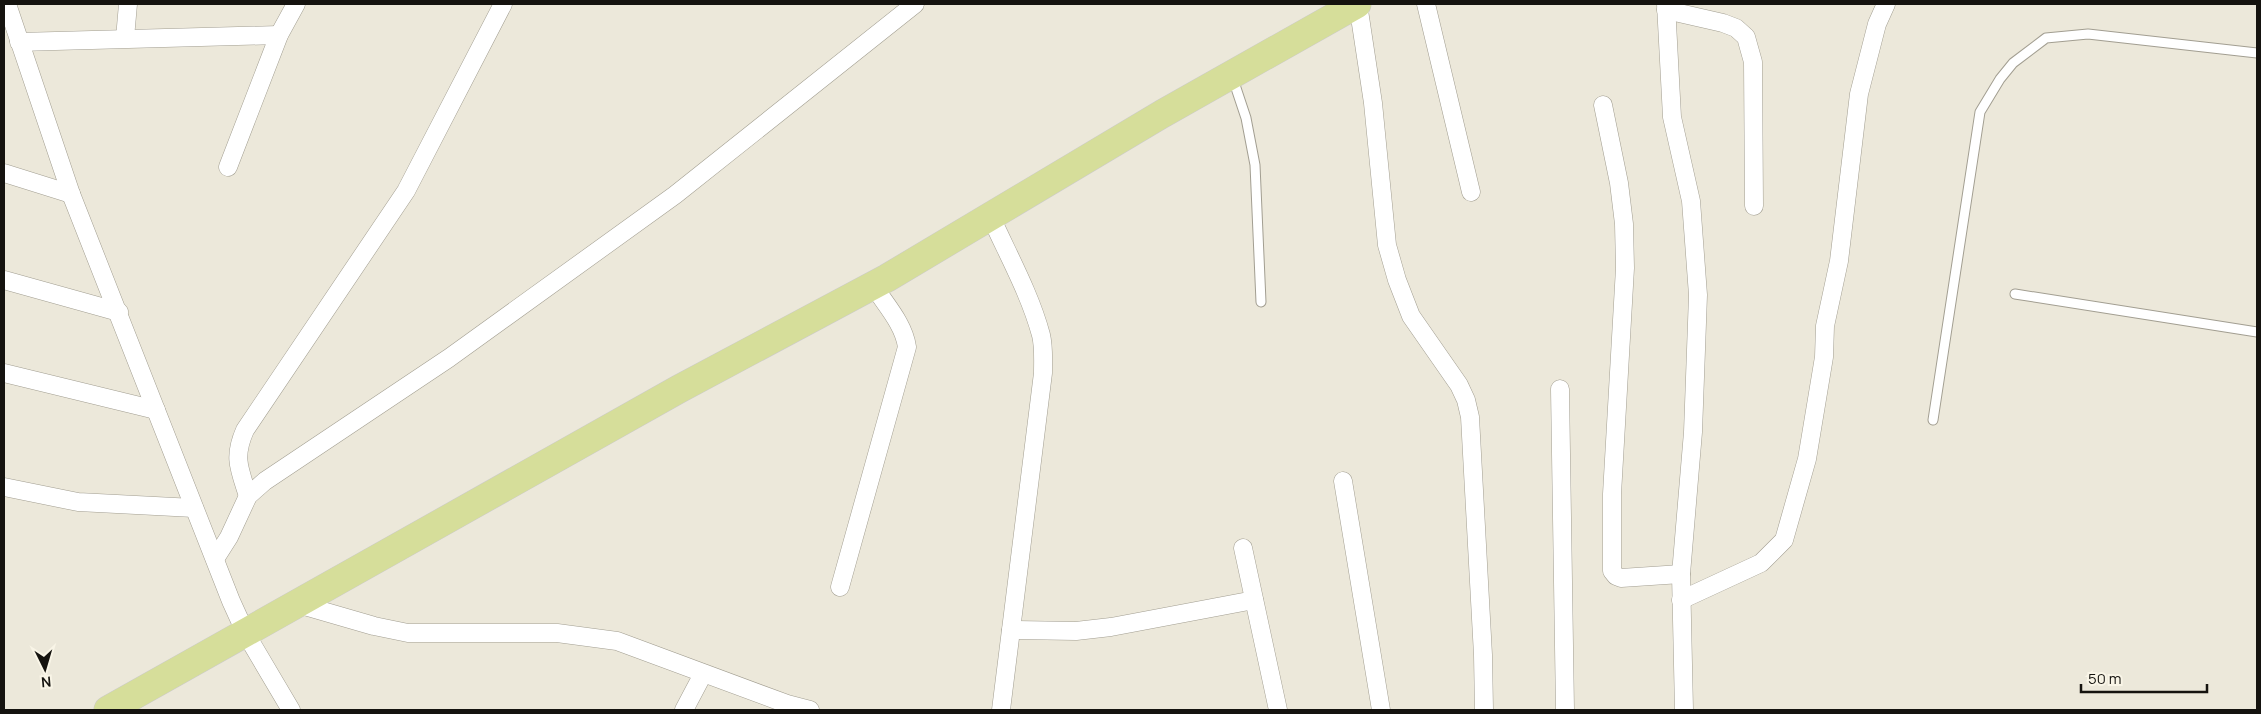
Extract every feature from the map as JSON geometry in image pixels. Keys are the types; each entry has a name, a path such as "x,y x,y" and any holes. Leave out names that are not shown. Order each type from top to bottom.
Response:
{"highway":[{"path":"108,710 679,389 873,285 1231,74 1358,4"}],"street":[{"path":"7,4 71,194 194,508 246,634 291,710"},
{"path":"125,38 128,4"},
{"path":"228,167 279,35 296,4"},
{"path":"248,496 237,463 238,447 245,430 406,191 503,4"},
{"path":"215,560 229,537 248,496 265,481 449,358 675,195 915,4"},
{"path":"1358,4 1373,104 1387,245 1397,280 1411,316 1459,385 1466,400 1470,417 1483,655 1484,710"},
{"path":"1426,4 1470,192"},
{"path":"1681,600 1761,563 1784,540 1808,450 1824,357 1825,326 1839,261 1859,94 1877,24 1886,4"},
{"path":"1684,710 1680,574 1692,432 1698,295 1691,201 1672,117 1666,7 1724,23 1736,28 1746,36 1753,62 1754,206"},
{"path":"19,42 279,35"},
{"path":"1603,105 1619,183 1624,224 1625,268 1612,494 1612,571 1621,578 1680,574"},
{"path":"4,173 71,194"},
{"path":"991,217 1035,317 1041,336 1043,356 1043,374 1001,710"},
{"path":"4,280 118,312"},
{"path":"840,587 907,346 903,332 873,285"},
{"path":"4,373 156,410"},
{"path":"1560,390 1565,710"},
{"path":"1343,481 1381,710"},
{"path":"4,487 78,502 194,508"},
{"path":"1243,548 1278,710"},
{"path":"1011,630 1076,630 1111,627 1254,600"},
{"path":"298,604 374,626 408,633 557,633 617,642 787,704 810,710"},
{"path":"684,710 703,674"}],"lane":[{"path":"1933,420 1980,112 2000,79 2013,63 2046,38 2088,34 2257,53"},
{"path":"1231,74 1246,118 1256,166 1261,302"},
{"path":"2015,294 2257,332"}]}
